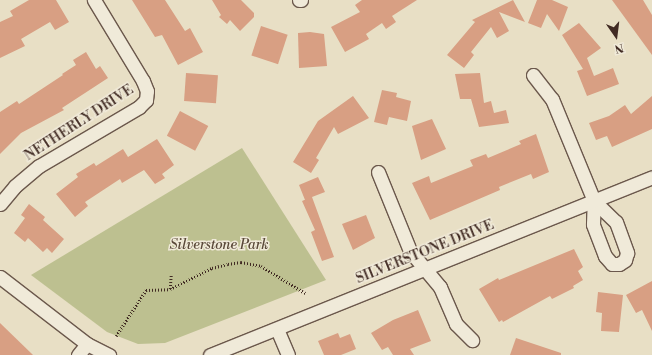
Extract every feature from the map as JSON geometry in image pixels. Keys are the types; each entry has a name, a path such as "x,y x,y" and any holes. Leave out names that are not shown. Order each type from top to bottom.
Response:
{"street":[{"name":"NETHERLY DRIVE","path":"0,204 15,186 39,166 139,107 146,100 147,91 143,81 94,0"},
{"path":"533,75 552,99 594,202"},
{"path":"378,172 408,246 440,287 456,324 472,340"},
{"name":"SILVERSTONE DRIVE","path":"210,355 425,268 594,202 652,177"},
{"path":"0,277 87,344 109,355"},
{"path":"277,329 288,355"},
{"path":"78,355 87,344"}],"path":[{"path":"116,336 146,290 170,289 212,268 241,262 261,266 305,293"},
{"path":"170,289 171,274"}],"green space":[{"name":"Silverstone Park","path":"242,148 326,280 165,343 138,344 107,332 31,275"}],"building":[{"path":"29,0 56,0 69,22 55,30 50,22 21,39 25,46 0,58 0,22 13,16 10,11"},
{"path":"132,0 165,0 185,31 190,28 203,52 178,65 162,35 155,37"},
{"path":"212,0 241,0 254,13 254,17 240,31 230,20 227,24 219,17 221,15"},
{"path":"362,0 417,0 392,16 396,22 386,29 382,23 366,34 369,39 345,52 331,27 360,12 355,5"},
{"path":"513,0 525,22 499,12 509,31 497,38 491,27 471,52 474,55 464,68 447,55 475,22 472,20"},
{"path":"537,0 552,0 568,7 559,31 547,14 541,28 528,23"},
{"path":"612,0 643,0 652,15 652,55"},
{"path":"579,23 601,48 587,58 594,76 613,68 619,84 587,96 577,71 583,69 562,35"},
{"path":"261,26 288,35 278,64 251,55"},
{"path":"310,32 324,34 327,66 299,68 298,33"},
{"path":"86,52 96,69 100,66 108,78 62,108 64,110 21,133 0,154 0,112 17,101 19,104 63,75 62,74 76,65 73,60"},
{"path":"186,73 218,75 216,103 184,101"},
{"path":"480,73 484,103 491,101 494,113 506,110 509,123 479,127 471,99 460,99 455,74"},
{"path":"382,90 397,93 396,97 411,101 407,121 389,117 387,125 374,122"},
{"path":"353,96 369,118 338,134 334,127 316,158 319,160 311,173 293,162 318,121"},
{"path":"652,96 652,129 612,147 607,136 596,140 589,123 609,116 625,105 631,114"},
{"path":"180,111 208,126 195,151 167,136"},
{"path":"432,119 446,149 421,160 412,126"},
{"path":"536,134 549,172 533,179 531,174 499,187 500,190 430,220 412,183 429,176 431,183 473,166 470,160 486,154 488,158 521,144 519,141"},
{"path":"157,139 174,165 162,174 165,178 155,184 144,170 122,183 120,179 85,202 88,206 75,217 56,194 78,177 76,174 94,163 96,166 123,149 128,157"},
{"path":"318,177 325,192 312,197 334,257 322,261 311,232 315,230 302,201 305,200 299,185"},
{"path":"29,204 45,217 43,220 64,239 52,253 47,248 43,252 28,238 25,242 14,233 25,218 21,215"},
{"path":"366,215 375,238 353,250 342,224"},
{"path":"574,249 583,267 578,271 583,280 573,286 574,288 552,299 550,296 503,322 502,320 499,322 479,289 498,278 499,280"},
{"path":"652,281 652,331 642,310 636,313 626,295"},
{"path":"598,292 623,295 619,332 601,331 602,313 596,312"},
{"path":"418,310 431,341 410,349 414,355 393,355 388,347 382,350 371,333 393,320"},
{"path":"0,323 33,355 0,355"},
{"path":"338,333 340,338 350,334 356,349 341,355 324,355 318,341"},
{"path":"516,338 561,353 561,355 510,355"}]}
